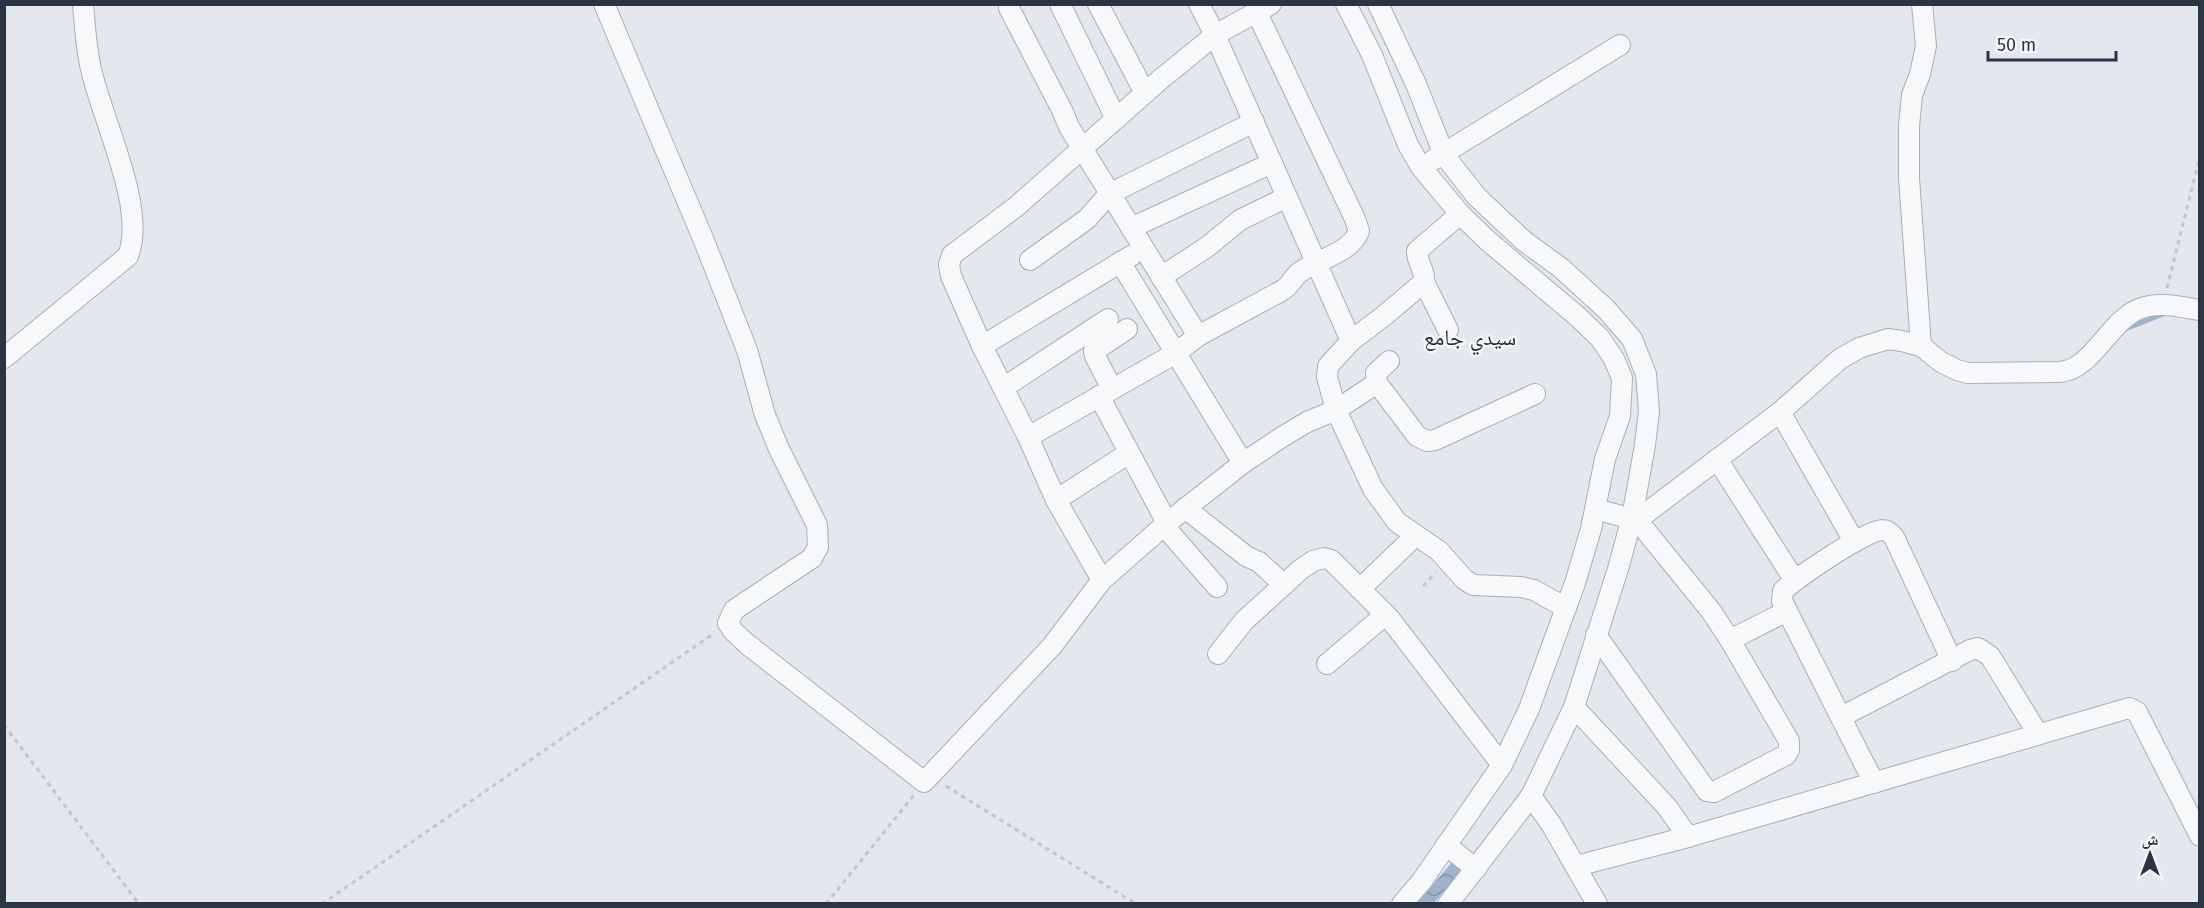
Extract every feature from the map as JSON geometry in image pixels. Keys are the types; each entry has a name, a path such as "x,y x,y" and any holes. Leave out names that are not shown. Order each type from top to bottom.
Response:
{"street":[{"path":"4,358 128,256 133,245 134,228 129,192 91,70 83,4"},
{"path":"604,4 747,350 765,415 779,449 817,525 818,547 812,558 734,610 728,623 747,644 927,779 1052,646 1102,580 1185,508 1243,463 1307,422 1336,410 1377,383"},
{"path":"1060,4 1116,119"},
{"path":"1098,4 1145,93"},
{"path":"1199,4 1215,35 1351,341"},
{"path":"1346,4 1372,55 1408,145 1421,167 1460,214 1488,241 1600,338 1614,359 1622,378 1620,416 1605,459 1591,529 1566,608 1529,709 1502,765 1421,882 1402,903"},
{"path":"1378,4 1416,84 1443,155 1477,196 1524,241 1560,268 1606,309 1632,339 1646,374 1649,411 1634,519 1574,707 1531,796 1448,903"},
{"path":"1921,346 1908,178 1908,126 1912,95 1920,74 1926,46 1922,4"},
{"path":"1009,8 1082,150 1198,336"},
{"path":"1028,437 1176,353 1198,336 1284,290 1290,286 1297,274 1344,248 1357,237 1359,231 1264,9 1215,35 1145,93 1017,206 952,255 949,265 951,276 982,346 1028,437 1056,500 1102,580"},
{"path":"1421,167 1620,45"},
{"path":"1030,260 1086,219 1109,194 1254,122"},
{"path":"1131,228 1272,164"},
{"path":"1161,277 1207,247 1240,220 1287,196"},
{"path":"1448,330 1424,282 1425,278 1417,251 1460,214"},
{"path":"982,346 1144,249"},
{"path":"1120,262 1243,463"},
{"path":"1424,282 1351,341 1328,366 1327,377 1336,410 1374,489 1397,522 1439,551 1464,579 1473,585 1521,587 1533,590 1566,608"},
{"path":"1634,519 1780,412 1840,359 1872,343 1888,339 1902,340 1921,346 1941,362 1968,373 2068,372 2080,364 2127,316 2138,309 2163,305 2199,310"},
{"path":"1003,388 1108,319"},
{"path":"1127,330 1094,351 1106,392 1129,453 1165,525 1217,587"},
{"path":"1389,361 1376,373 1377,383 1417,436 1427,441 1434,440 1535,394"},
{"path":"1780,412 1854,541"},
{"path":"1056,500 1129,453"},
{"path":"1717,459 1795,581"},
{"path":"1185,508 1246,556 1259,562 1284,585"},
{"path":"1595,509 1634,519 1711,611 1731,640 1790,745 1786,755 1711,792 1704,788 1596,635"},
{"path":"1874,783 1782,601 1783,591 1854,541 1882,530 1890,532 1952,661"},
{"path":"1360,589 1416,535"},
{"path":"1218,654 1244,621 1284,585 1313,561 1324,558 1331,560 1385,615 1502,765"},
{"path":"1731,640 1787,611"},
{"path":"1327,664 1385,615"},
{"path":"1841,717 1970,650 1978,648 1990,656 2038,734"},
{"path":"1574,707 1666,807 1688,837"},
{"path":"1576,866 1688,837 2124,708 2134,709 2199,836"},
{"path":"1531,796 1551,824 1597,903"},
{"path":"1446,845 1476,869"}],"path":[{"path":"2163,305 2199,156"},
{"path":"322,903 728,623"},
{"path":"4,725 139,903"},
{"path":"826,903 927,779 1136,903"}],"water":[{"path":"1455,859 1469,862 1434,903 1416,904"}],"waterway":[{"path":"2125,329 2166,313"}],"district":[{"name":"سيدي جامع","path":"1470,337"}]}
